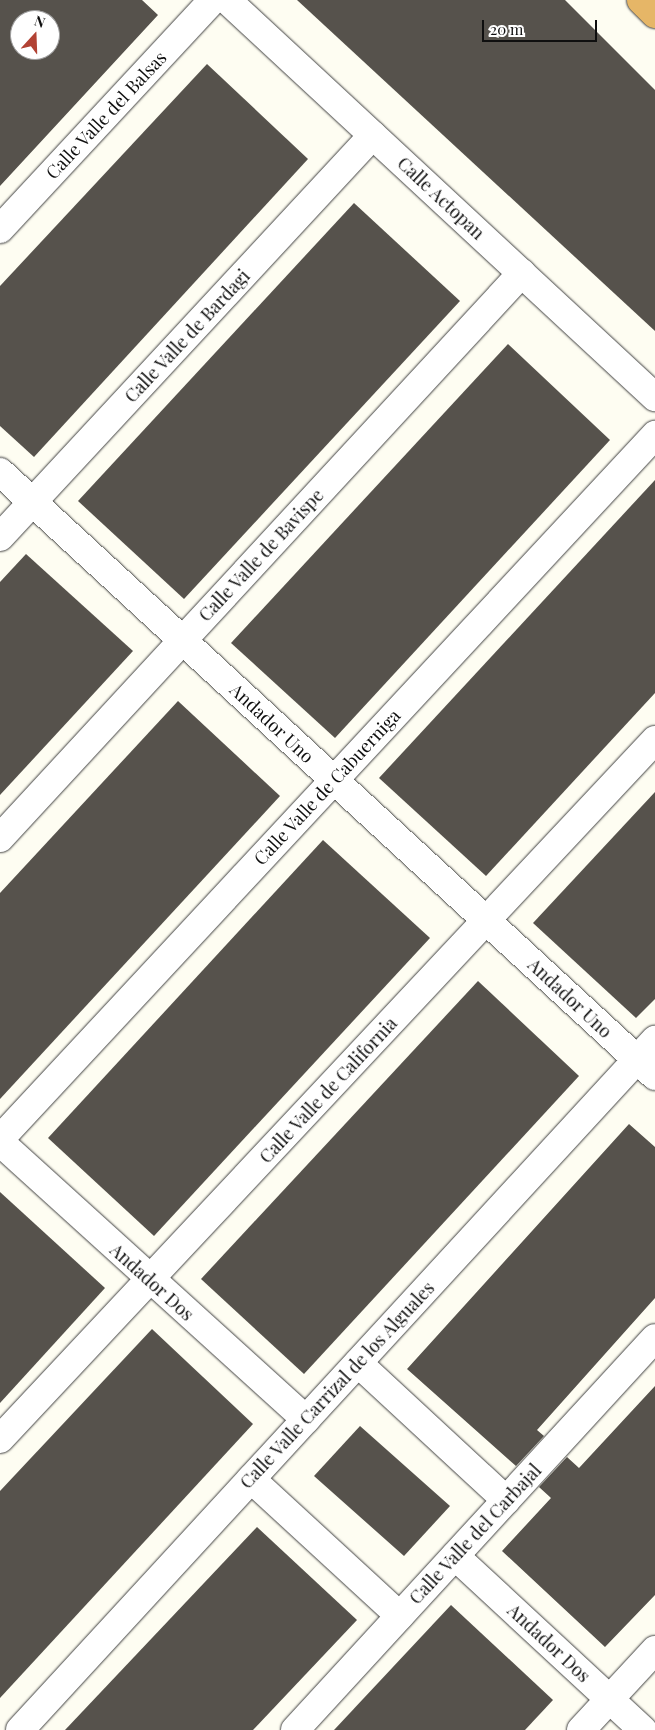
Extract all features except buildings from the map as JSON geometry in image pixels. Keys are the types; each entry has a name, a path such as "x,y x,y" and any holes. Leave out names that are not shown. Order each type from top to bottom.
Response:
{"highway":[{"path":"641,0 655,14"}],"street":[{"name":"Calle Valle del Balsas","path":"0,229 213,0"},
{"name":"Calle Actopan","path":"227,0 655,397"},
{"name":"Calle Valle de Bardagi","path":"0,538 373,135"},
{"name":"Calle Valle de Bavispe","path":"0,838 522,273"},
{"name":"Calle Valle de Cabuerniga","path":"0,1140 655,435"},
{"name":"Andador Uno","path":"0,472 486,920 649,1058"},
{"name":"Calle Valle de California","path":"0,1440 655,740"},
{"name":"Calle Valle Carrizal de los Alguales","path":"20,1730 358,1363 649,1058"},
{"name":"Andador Dos","path":"0,1140 149,1280 306,1419"},
{"name":"Calle Valle del Carbajal","path":"295,1730 655,1338"},
{"path":"358,1363 506,1500"},
{"path":"251,1479 400,1616"},
{"name":"Andador Dos","path":"455,1556 643,1730"},
{"path":"581,1730 655,1650"}]}
